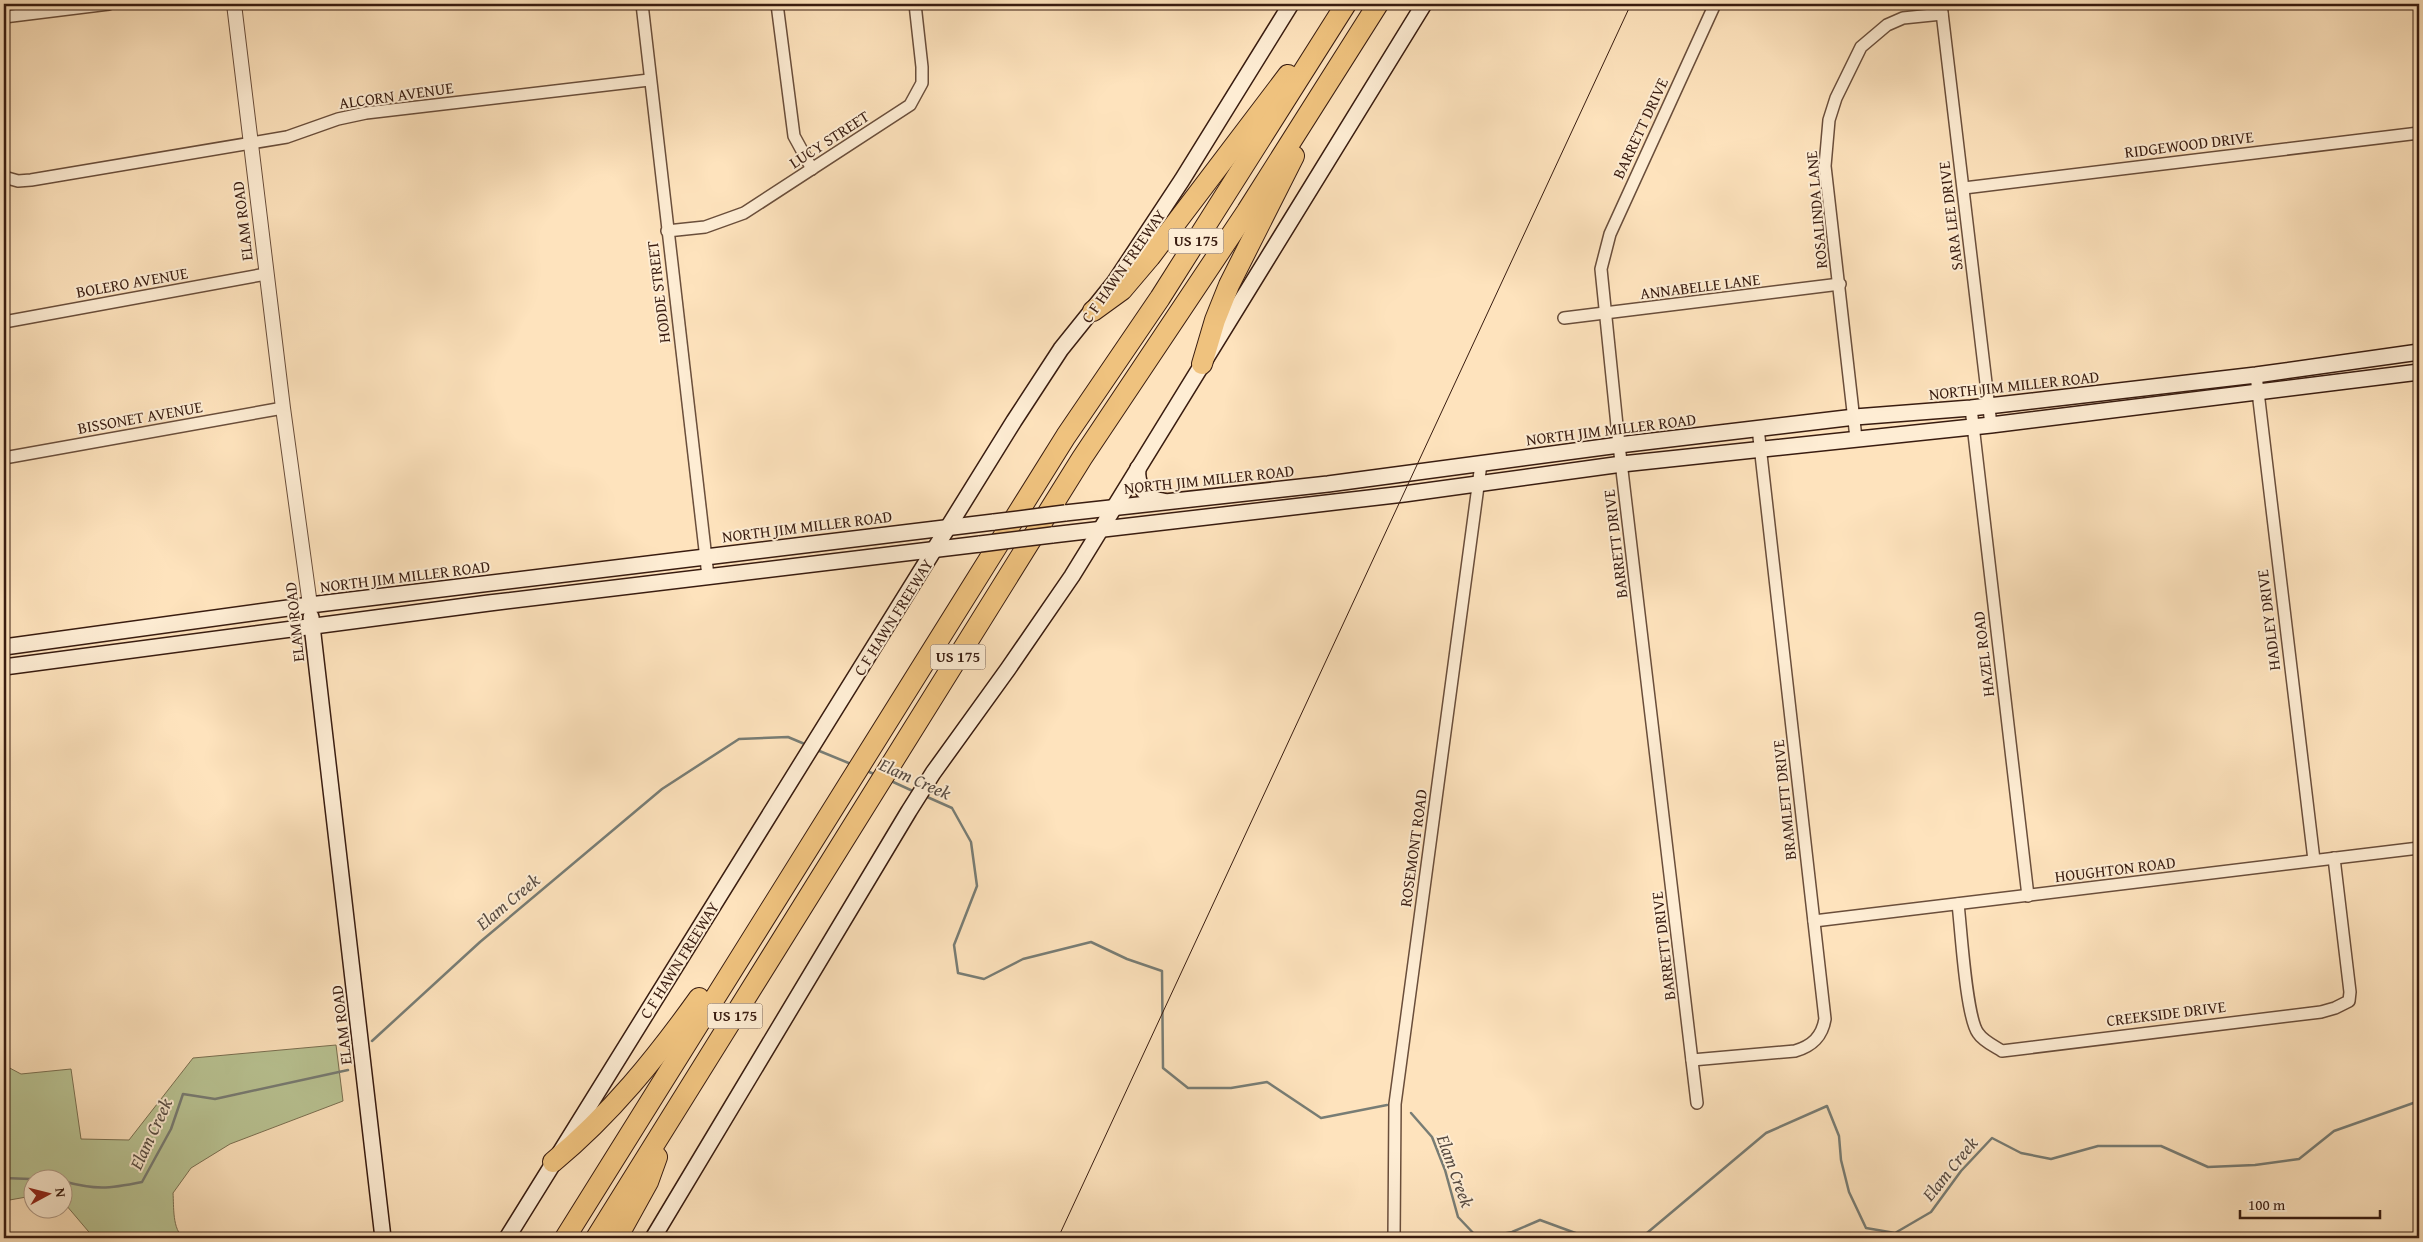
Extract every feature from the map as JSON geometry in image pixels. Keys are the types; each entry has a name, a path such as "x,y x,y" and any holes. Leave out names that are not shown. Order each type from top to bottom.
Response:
{"highway":[{"name":"US 175","path":"565,1238 1066,436 1165,290 1346,4"},
{"name":"US 175","path":"596,1238 1082,458 1181,312 1378,4"},
{"path":"1093,311 1122,290 1172,229 1297,63 1322,42"},
{"path":"1202,364 1214,320 1229,285 1289,170 1311,110"},
{"path":"553,1162 607,1114 631,1088 715,975 751,938"},
{"path":"617,1238 648,1182 670,1120"}],"main road":[{"name":"C F HAWN FREEWAY","path":"507,1238 950,527 1014,421 1061,350 1114,283 1182,180 1291,4"},
{"path":"652,1238 909,811 933,773 1039,626 1101,530 1424,4"},
{"name":"NORTH JIM MILLER ROAD","path":"4,647 310,605 867,536 1177,502 1758,428 1855,417 1971,408 2256,375 2419,352"},
{"path":"4,667 794,565 1391,496 1478,482 1622,464 1973,427 2260,394 2419,372"},
{"path":"1138,468 1140,485 1149,498 1159,501 1177,502"},
{"path":"867,536 871,556"},
{"path":"793,546 794,565"},
{"path":"571,574 573,593"},
{"path":"487,584 489,603"},
{"name":"ELAM ROAD","path":"310,605 384,1238"}],"street":[{"path":"4,17 109,4"},
{"name":"ELAM ROAD","path":"234,4 282,408 310,605"},
{"name":"HODDE STREET","path":"642,4 649,80 708,576"},
{"path":"777,4 794,136 812,169"},
{"name":"LUCY STREET","path":"667,231 722,222 744,213 910,105 918,94 922,83 922,66 915,4"},
{"name":"BARRETT DRIVE","path":"1697,1103 1619,445 1601,268 1610,234 1715,4"},
{"name":"SARA LEE DRIVE","path":"1942,9 1991,425"},
{"name":"ROSALINDA LANE","path":"1856,438 1840,284 1825,166 1829,120 1836,98 1861,47 1887,25 1903,18 1942,9"},
{"name":"ALCORN AVENUE","path":"4,177 18,181 31,180 288,137 338,119 366,113 649,80"},
{"name":"RIDGEWOOD DRIVE","path":"1964,188 2419,133"},
{"name":"BOLERO AVENUE","path":"4,322 266,274"},
{"name":"ANNABELLE LANE","path":"1564,318 1840,284"},
{"name":"HADLEY DRIVE","path":"2256,375 2260,394 2289,661 2314,860"},
{"name":"BISSONET AVENUE","path":"4,458 282,408"},
{"name":"HAZEL ROAD","path":"1971,408 2028,896"},
{"name":"BRAMLETT DRIVE","path":"1692,1060 1795,1051 1806,1048 1816,1040 1823,1030 1826,1019 1758,428"},
{"name":"ROSEMONT ROAD","path":"1394,1238 1395,1104 1481,464"},
{"name":"HOUGHTON ROAD","path":"1814,921 2419,848"},
{"name":"CREEKSIDE DRIVE","path":"1958,904 1970,1012 1977,1032 1990,1044 2002,1051 2321,1012 2335,1008 2348,1001 2350,992 2334,858"}],"green space":[{"path":"336,1045 343,1101 230,1144 191,1168 173,1193 177,1229 184,1238 94,1238 72,1212 72,1170 22,1170 22,1198 4,1201 4,1065 21,1074 71,1069 81,1139 129,1140 193,1058"}],"waterway":[{"name":"Elam Creek","path":"372,1041 480,942 662,789 739,739 788,737 807,745"},
{"name":"Elam Creek","path":"817,750 851,764"},
{"name":"Elam Creek","path":"865,770 876,775"},
{"name":"Elam Creek","path":"891,781 915,792"},
{"name":"Elam Creek","path":"925,796 952,808 971,842 977,886 954,945 958,973 984,979 1023,959 1091,942 1127,959 1162,971 1163,1068 1188,1088 1231,1088 1267,1082 1321,1118 1387,1105"},
{"name":"Elam Creek","path":"72,1183 102,1188 142,1182 171,1129 183,1094 215,1099 348,1070"},
{"name":"Elam Creek","path":"1641,1238 1766,1133 1827,1106 1839,1136 1841,1160 1849,1192 1866,1228 1895,1233 1931,1212 1961,1171 1992,1138 2021,1153 2051,1159 2098,1146 2161,1146 2208,1167 2255,1165 2299,1159 2334,1131 2419,1101"},
{"name":"Elam Creek","path":"1411,1113 1432,1137 1445,1170 1458,1217 1478,1238"},
{"name":"Elam Creek","path":"4,1178 22,1179"},
{"name":"Elam Creek","path":"1482,1238 1512,1232 1540,1220 1589,1238"}],"tram line":[{"path":"1058,1238 1631,4"}]}
